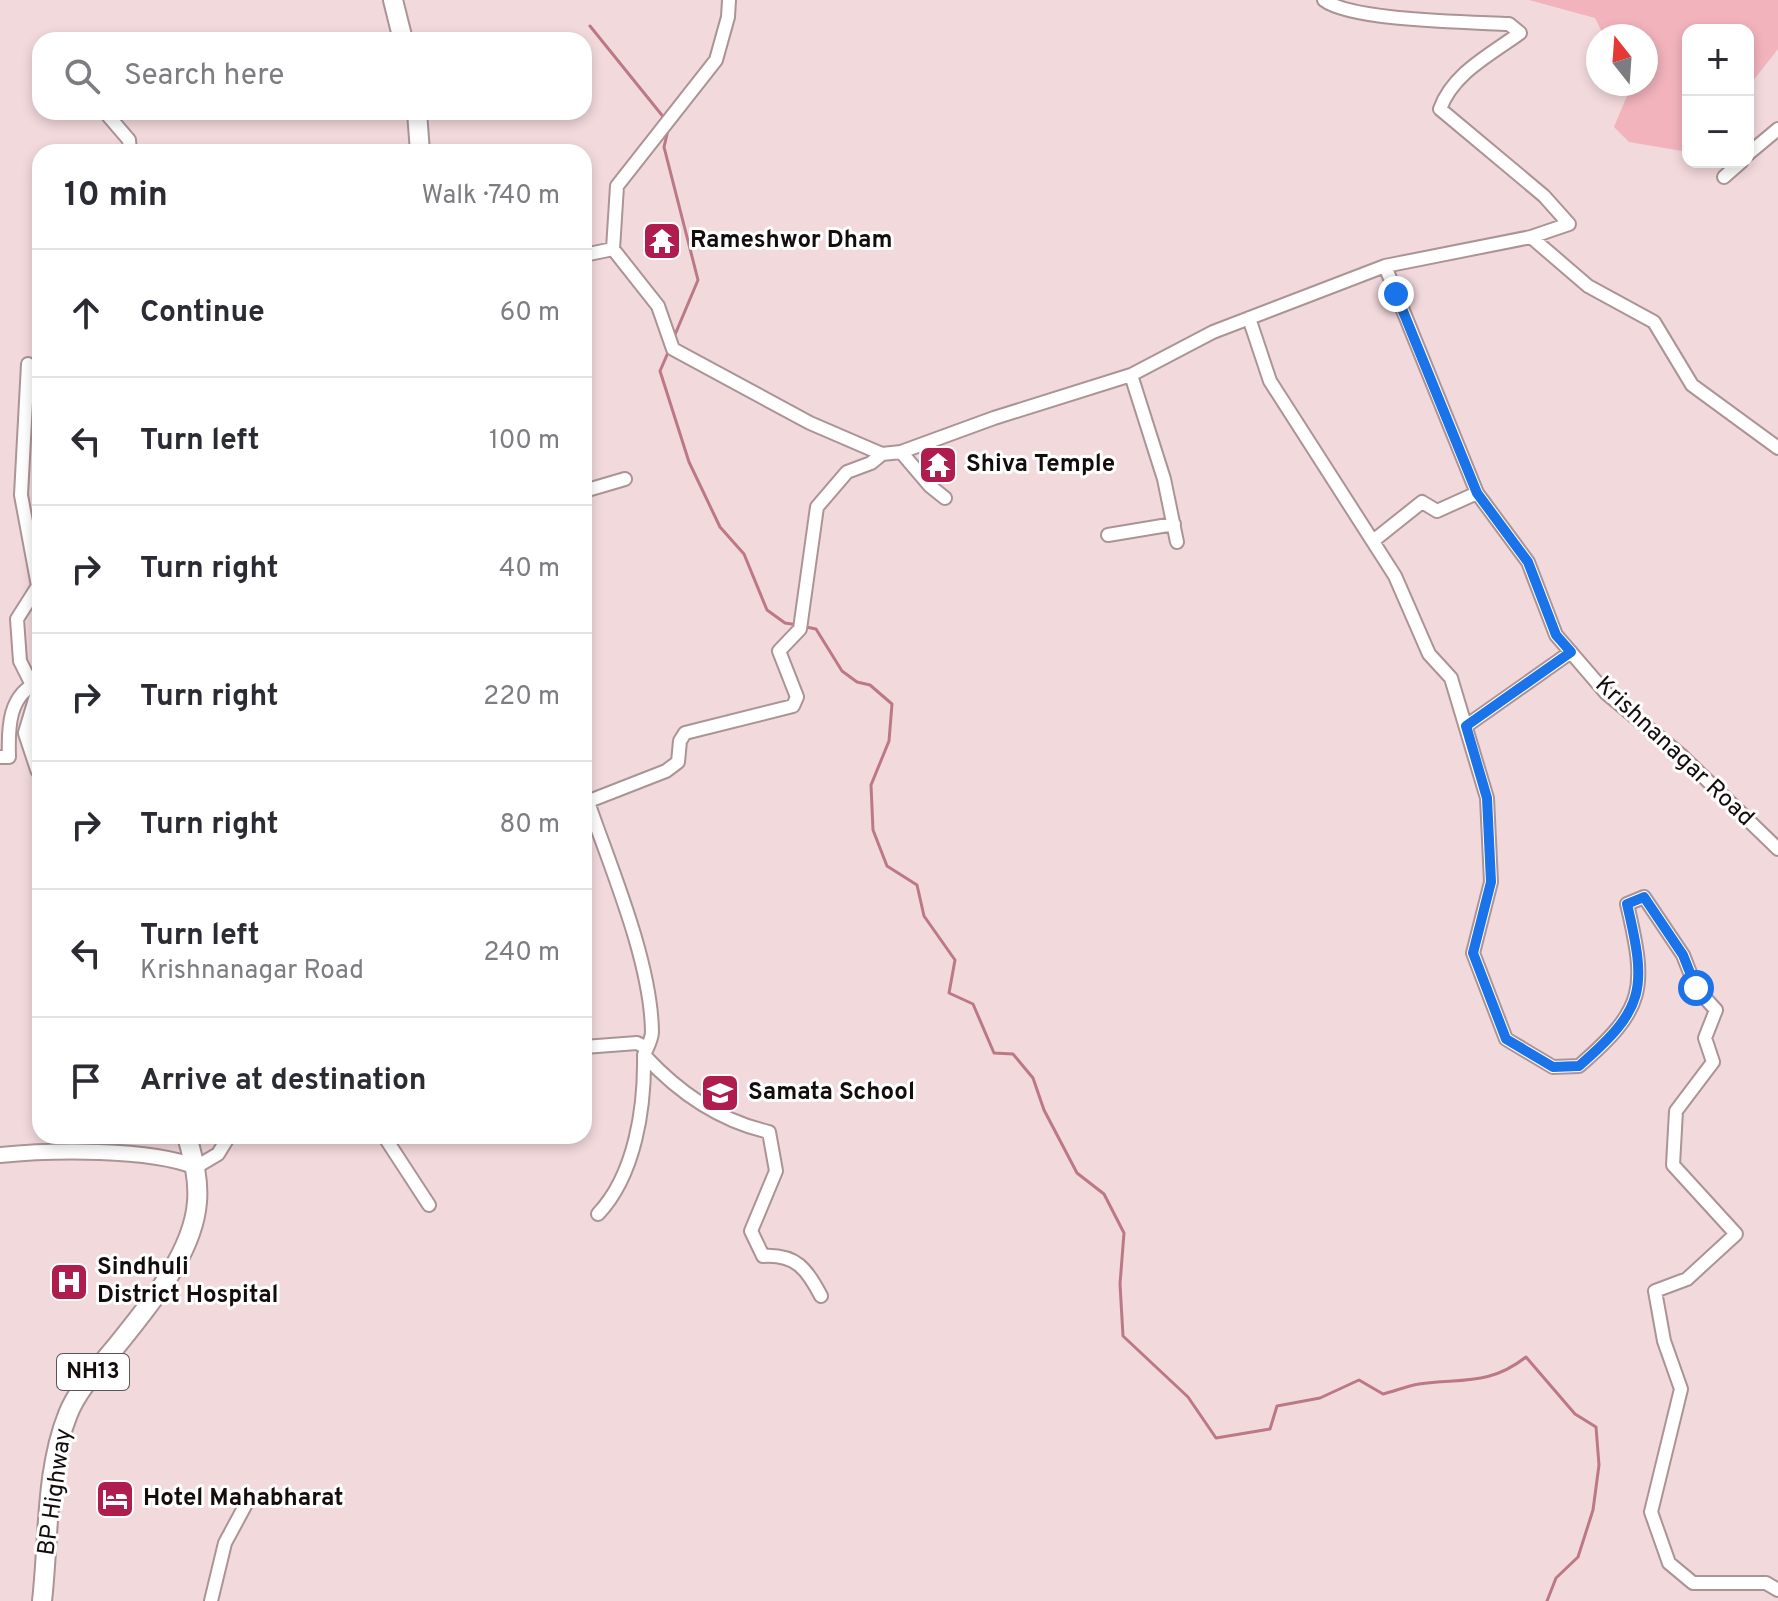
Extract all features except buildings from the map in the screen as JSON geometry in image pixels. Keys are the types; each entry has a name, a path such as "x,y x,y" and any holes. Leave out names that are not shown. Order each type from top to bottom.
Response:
{"highway":[{"path":"392,1 401,32"},
{"path":"418,120 419,144"},
{"path":"32,712 28,733 32,745"},
{"name":"BP Highway","path":"42,1601 56,1466 69,1412 89,1378 167,1275 189,1238 197,1200 196,1167 189,1144"}],"main road":[{"path":"0,1155 41,1151 103,1153 178,1159 196,1167"}],"street":[{"path":"729,0 728,17 716,60 617,186 613,249 658,306 673,349 810,423 882,454 901,452 1131,375 1187,344 1385,266 1531,237 1569,224 1544,196 1440,109 1448,89 1461,76 1520,33 1509,24 1369,12 1324,0"},
{"path":"112,120 129,144"},
{"path":"1754,149 1778,129"},
{"path":"1724,177 1734,168"},
{"path":"1531,237 1588,286 1654,322 1692,385 1778,448"},
{"path":"592,253 613,249"},
{"name":"Krishnanagar Road","path":"1385,266 1477,493 1528,562 1556,635 1606,693 1682,756 1778,849"},
{"path":"1249,318 1270,381 1395,576 1429,654 1451,678 1487,798 1491,882 1473,953 1506,1039 1553,1067 1579,1066 1610,1039 1633,1011 1640,959 1627,904 1644,897 1683,955 1696,988 1716,1010 1705,1038 1713,1062 1676,1111 1673,1165 1736,1234 1687,1279 1655,1291 1664,1341 1681,1389 1651,1512 1669,1563 1693,1583 1766,1583 1778,1590"},
{"path":"28,364 21,495 32,554"},
{"path":"1131,375 1177,542"},
{"path":"901,452 930,486 945,498"},
{"path":"592,801 666,771 678,762 680,741 685,733 793,706 797,697 779,651 800,629 817,507 847,472 871,463 882,454"},
{"path":"592,489 625,479"},
{"path":"1373,541 1422,502 1437,511 1477,493"},
{"path":"1108,535 1174,524"},
{"path":"32,595 17,619 20,661 32,679"},
{"path":"1466,726 1571,652"},
{"path":"0,757 9,757 8,729 14,704 32,690"},
{"path":"592,819 628,918 644,983 652,1034 645,1052 634,1144 614,1198 598,1214"},
{"path":"592,1046 637,1043 672,1087 742,1126 769,1132 776,1171 751,1231 763,1256 778,1255 797,1261 810,1274 821,1296"},
{"path":"196,1167 218,1154 224,1144"},
{"path":"389,1144 429,1205"},
{"path":"211,1601 225,1543 246,1504"}],"shaded area":[{"path":"1529,0 1778,0 1778,49 1754,79 1754,24 1682,24 1682,151 1629,142 1614,127 1627,96 1658,96 1658,24 1598,24 1595,18"}],"waterway":[{"path":"590,26 665,119"},
{"path":"668,130 664,147 698,280 674,337"},
{"path":"670,348 660,371 689,462 720,527 744,554 767,610 785,623 798,625"},
{"path":"806,627 816,629 842,671 857,682 870,685 892,704 889,741 871,785 873,830 887,866 917,885 924,916 955,960 949,993 973,1004 994,1053 1013,1054 1033,1078 1044,1110 1077,1173 1104,1194 1124,1233 1120,1284 1123,1336 1188,1397 1216,1438 1270,1429 1277,1406 1320,1398 1359,1380 1383,1394 1419,1384 1487,1377 1526,1357 1575,1414 1596,1427 1599,1465 1593,1510 1578,1557 1556,1578 1547,1601"}],"place":[{"name":"Rameshwor Dham","path":"662,241"},
{"name":"Shiva Temple","path":"938,465"},
{"name":"Samata School","path":"720,1093"},
{"name":"Sindhuli District Hospital","path":"69,1282"},
{"name":"Hotel Mahabharat","path":"115,1499"}],"route":[{"path":"1396,294 1477,493 1528,562 1556,635 1571,652 1466,726 1487,798 1491,882 1473,953 1506,1039 1553,1067 1579,1066 1610,1039 1633,1011 1640,959 1627,904 1644,897 1683,955 1696,988"}]}
